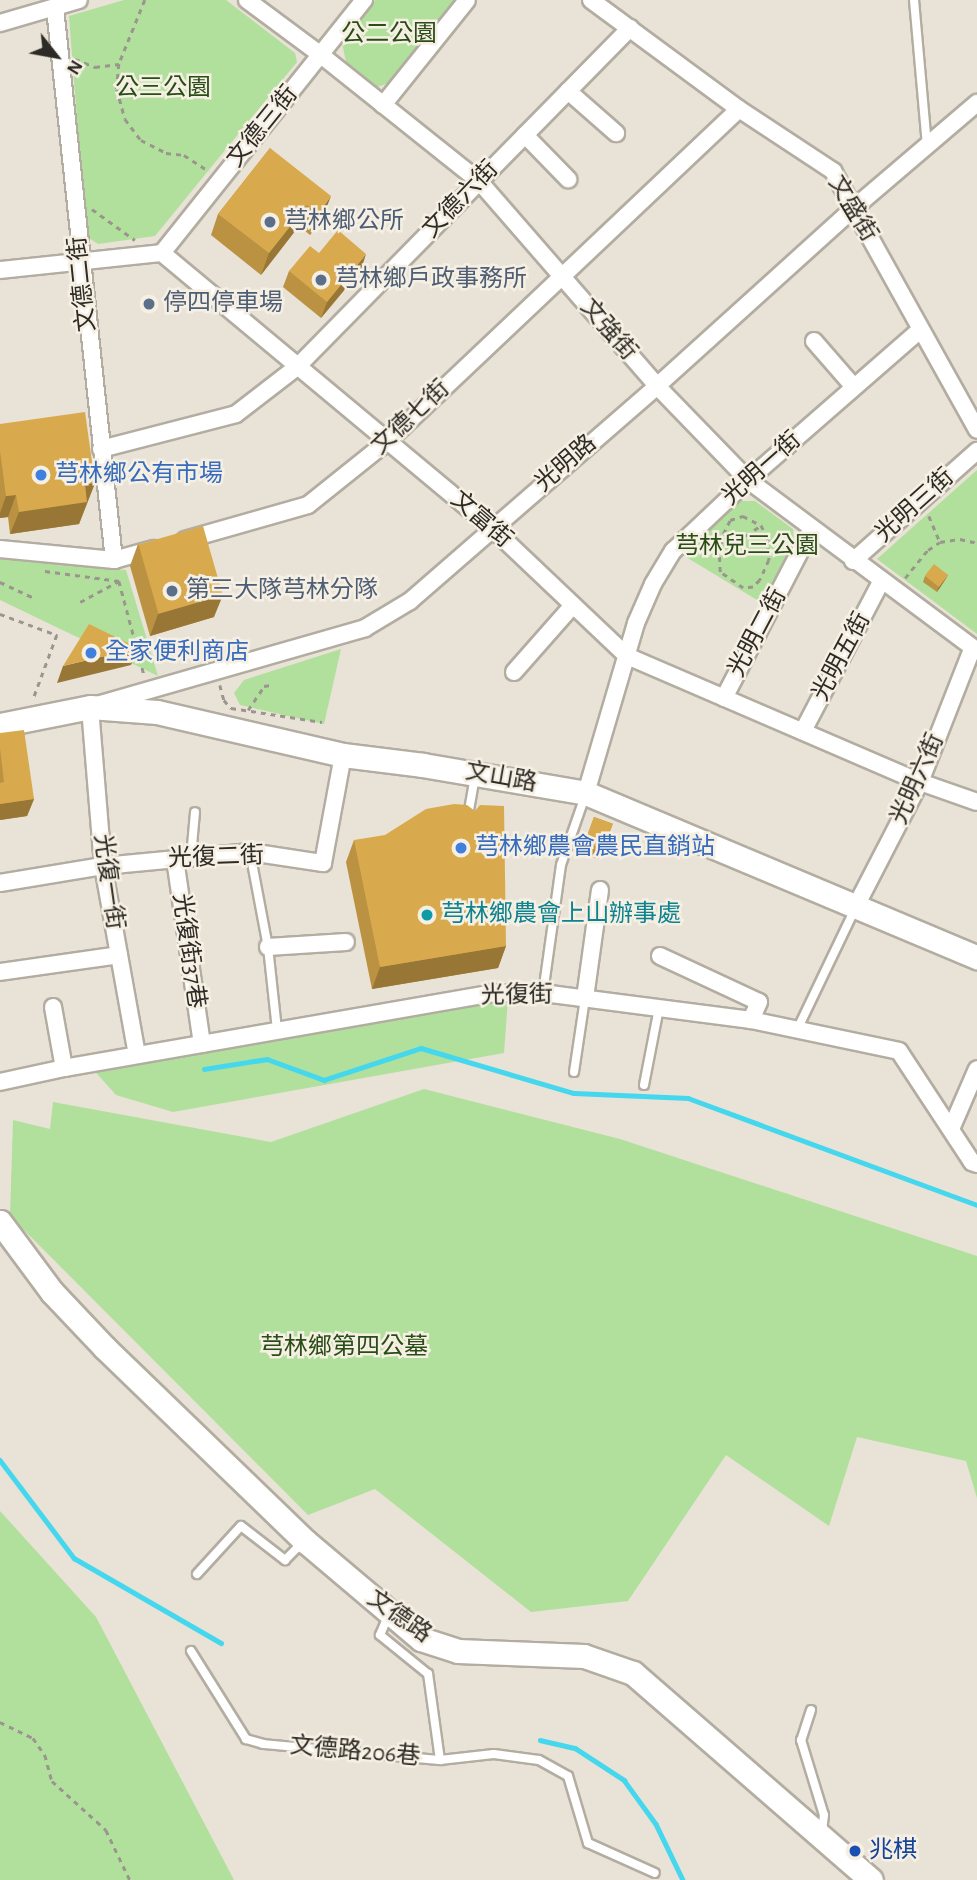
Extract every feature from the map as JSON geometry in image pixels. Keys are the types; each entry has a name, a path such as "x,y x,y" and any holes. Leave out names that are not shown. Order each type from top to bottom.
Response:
{"main road":[{"name":"文山路","path":"0,725 90,707 157,712 343,755 586,793 977,957"},
{"name":"文德路","path":"0,1222 52,1292 105,1348 304,1541 421,1639 458,1651 584,1656 633,1673 871,1880"}],"street":[{"path":"0,23 79,0"},
{"name":"文強街","path":"247,0 321,55 479,181 657,386 748,480 974,650"},
{"name":"文德三街","path":"162,253 364,0"},
{"path":"383,105 467,0"},
{"name":"文盛街","path":"591,0 739,108 833,171 977,430"},
{"name":"文德二街","path":"55,8 114,560"},
{"name":"文德六街","path":"101,449 236,414 298,366 630,28"},
{"path":"568,90 616,133"},
{"name":"光明路","path":"90,707 365,628 411,601 657,386 853,208 977,103"},
{"name":"文德七街","path":"0,549 114,560 308,505 388,441 739,108"},
{"path":"525,135 568,179"},
{"path":"0,270 162,253"},
{"name":"文富街","path":"162,253 492,528 627,656 920,782 977,802"},
{"name":"光明一街","path":"586,793 636,623 653,584 673,551 748,480 920,330"},
{"path":"814,341 854,387"},
{"name":"光明三街","path":"853,561 977,451"},
{"name":"光明二街","path":"724,698 811,530"},
{"name":"光明五街","path":"803,731 888,587"},
{"path":"514,672 573,606"},
{"name":"光明六街","path":"856,906 920,782 974,650"},
{"name":"光復一街","path":"90,707 103,866 137,1055"},
{"name":"光復二街","path":"0,883 103,866 250,852 323,863 343,755"},
{"name":"光復街37巷","path":"183,858 202,1044"},
{"path":"585,998 600,890"},
{"path":"268,947 346,942"},
{"path":"0,972 120,955"},
{"path":"660,957 759,1002 751,1020"},
{"name":"光復街","path":"0,1082 64,1068 493,993 543,993 751,1020 899,1051 972,1162 977,1164"},
{"path":"53,1007 64,1068"},
{"path":"951,1129 977,1069"}],"lane":[{"path":"914,0 927,145"},
{"path":"465,827 476,774"},
{"path":"543,993 561,865 586,793"},
{"path":"183,858 195,812"},
{"path":"250,852 268,947 277,1030"},
{"path":"797,1030 856,906"},
{"path":"575,1072 585,998"},
{"path":"644,1085 659,1008"},
{"path":"197,1574 241,1526 285,1560 304,1541"},
{"name":"文德路206巷","path":"191,1651 246,1739 263,1744 440,1760 428,1675 380,1635 389,1613"},
{"path":"811,1710 801,1740 824,1815 822,1836"},
{"path":"440,1760 494,1754 539,1760 568,1776 588,1843 655,1872"}],"path":[{"path":"145,0 119,64 117,89 125,119 141,140 166,153 184,155 222,179"},
{"path":"60,54 95,66 119,64"},
{"path":"90,208 138,242"},
{"path":"922,500 940,542"},
{"path":"743,516 761,525 768,538 769,560 760,580 752,587 743,588 733,584 720,572 719,553 723,534 730,520 743,516"},
{"path":"723,534 746,536 761,525"},
{"path":"888,587 940,542 960,539 977,543"},
{"path":"40,570 119,581"},
{"path":"80,602 119,581"},
{"path":"119,581 149,690"},
{"path":"0,582 35,598"},
{"path":"0,614 57,635 25,720"},
{"path":"215,671 224,700 231,708 323,722"},
{"path":"248,710 264,686 271,685"},
{"path":"0,1722 33,1738 45,1755 52,1781 106,1830 130,1880"}],"green space":[{"name":"公三公園","path":"124,0 226,0 295,53 297,62 155,236 98,244 86,236 69,16"},
{"name":"公二公園","path":"375,0 459,0 392,82 377,87 346,62 342,43"},
{"path":"977,470 977,634 877,559"},
{"name":"芎林兒三公園","path":"741,501 755,501 793,529 794,542 762,603 681,554"},
{"path":"0,559 126,570 158,676 0,600"},
{"path":"341,649 324,724 240,705 234,693 244,680"},
{"path":"508,999 504,1053 173,1112 116,1095 90,1066"},
{"name":"芎林鄉第四公墓","path":"424,1089 620,1139 977,1256 977,1498 966,1461 857,1437 829,1526 726,1455 628,1601 531,1612 375,1489 308,1515 10,1216 13,1120 50,1129 53,1102 271,1142"},
{"path":"0,1511 96,1617 234,1880 0,1880"}],"building":[{"name":"芎林鄉公所","path":"270,148 331,196 318,214 307,205 269,253 218,214"},
{"name":"芎林鄉戶政事務所","path":"338,230 366,254 327,302 289,271 310,246 319,253"},
{"name":"芎林鄉公有市場","path":"85,412 95,483 85,484 87,502 19,512 16,495 6,496 0,451 0,424"},
{"path":"203,526 223,595 158,614 139,544"},
{"path":"934,564 948,575 939,587 925,576"},
{"path":"89,624 138,648 63,666"},
{"path":"24,730 34,799 0,804 0,783 4,782 0,733"},
{"name":"芎林鄉農會上山辦事處","path":"454,804 467,805 475,811 480,805 504,806 506,946 380,967 354,840 385,835 426,809"},
{"path":"594,817 613,824 604,849 585,842"}],"waterway":[{"path":"204,1069 267,1059 324,1080 421,1048 574,1093 688,1098 977,1205"},
{"path":"0,1460 74,1558 221,1643"},
{"path":"540,1740 575,1748 624,1780 656,1824 683,1880"}],"place":[{"name":"芎林鄉公所","path":"270,222"},
{"name":"芎林鄉戶政事務所","path":"321,280"},
{"name":"停四停車場","path":"149,304"},
{"name":"芎林鄉公有市場","path":"41,475"},
{"name":"第三大隊芎林分隊","path":"172,591"},
{"name":"全家便利商店","path":"91,653"},
{"name":"芎林鄉農會農民直銷站","path":"461,848"},
{"name":"芎林鄉農會上山辦事處","path":"427,915"},
{"name":"兆棋","path":"855,1851"}]}
